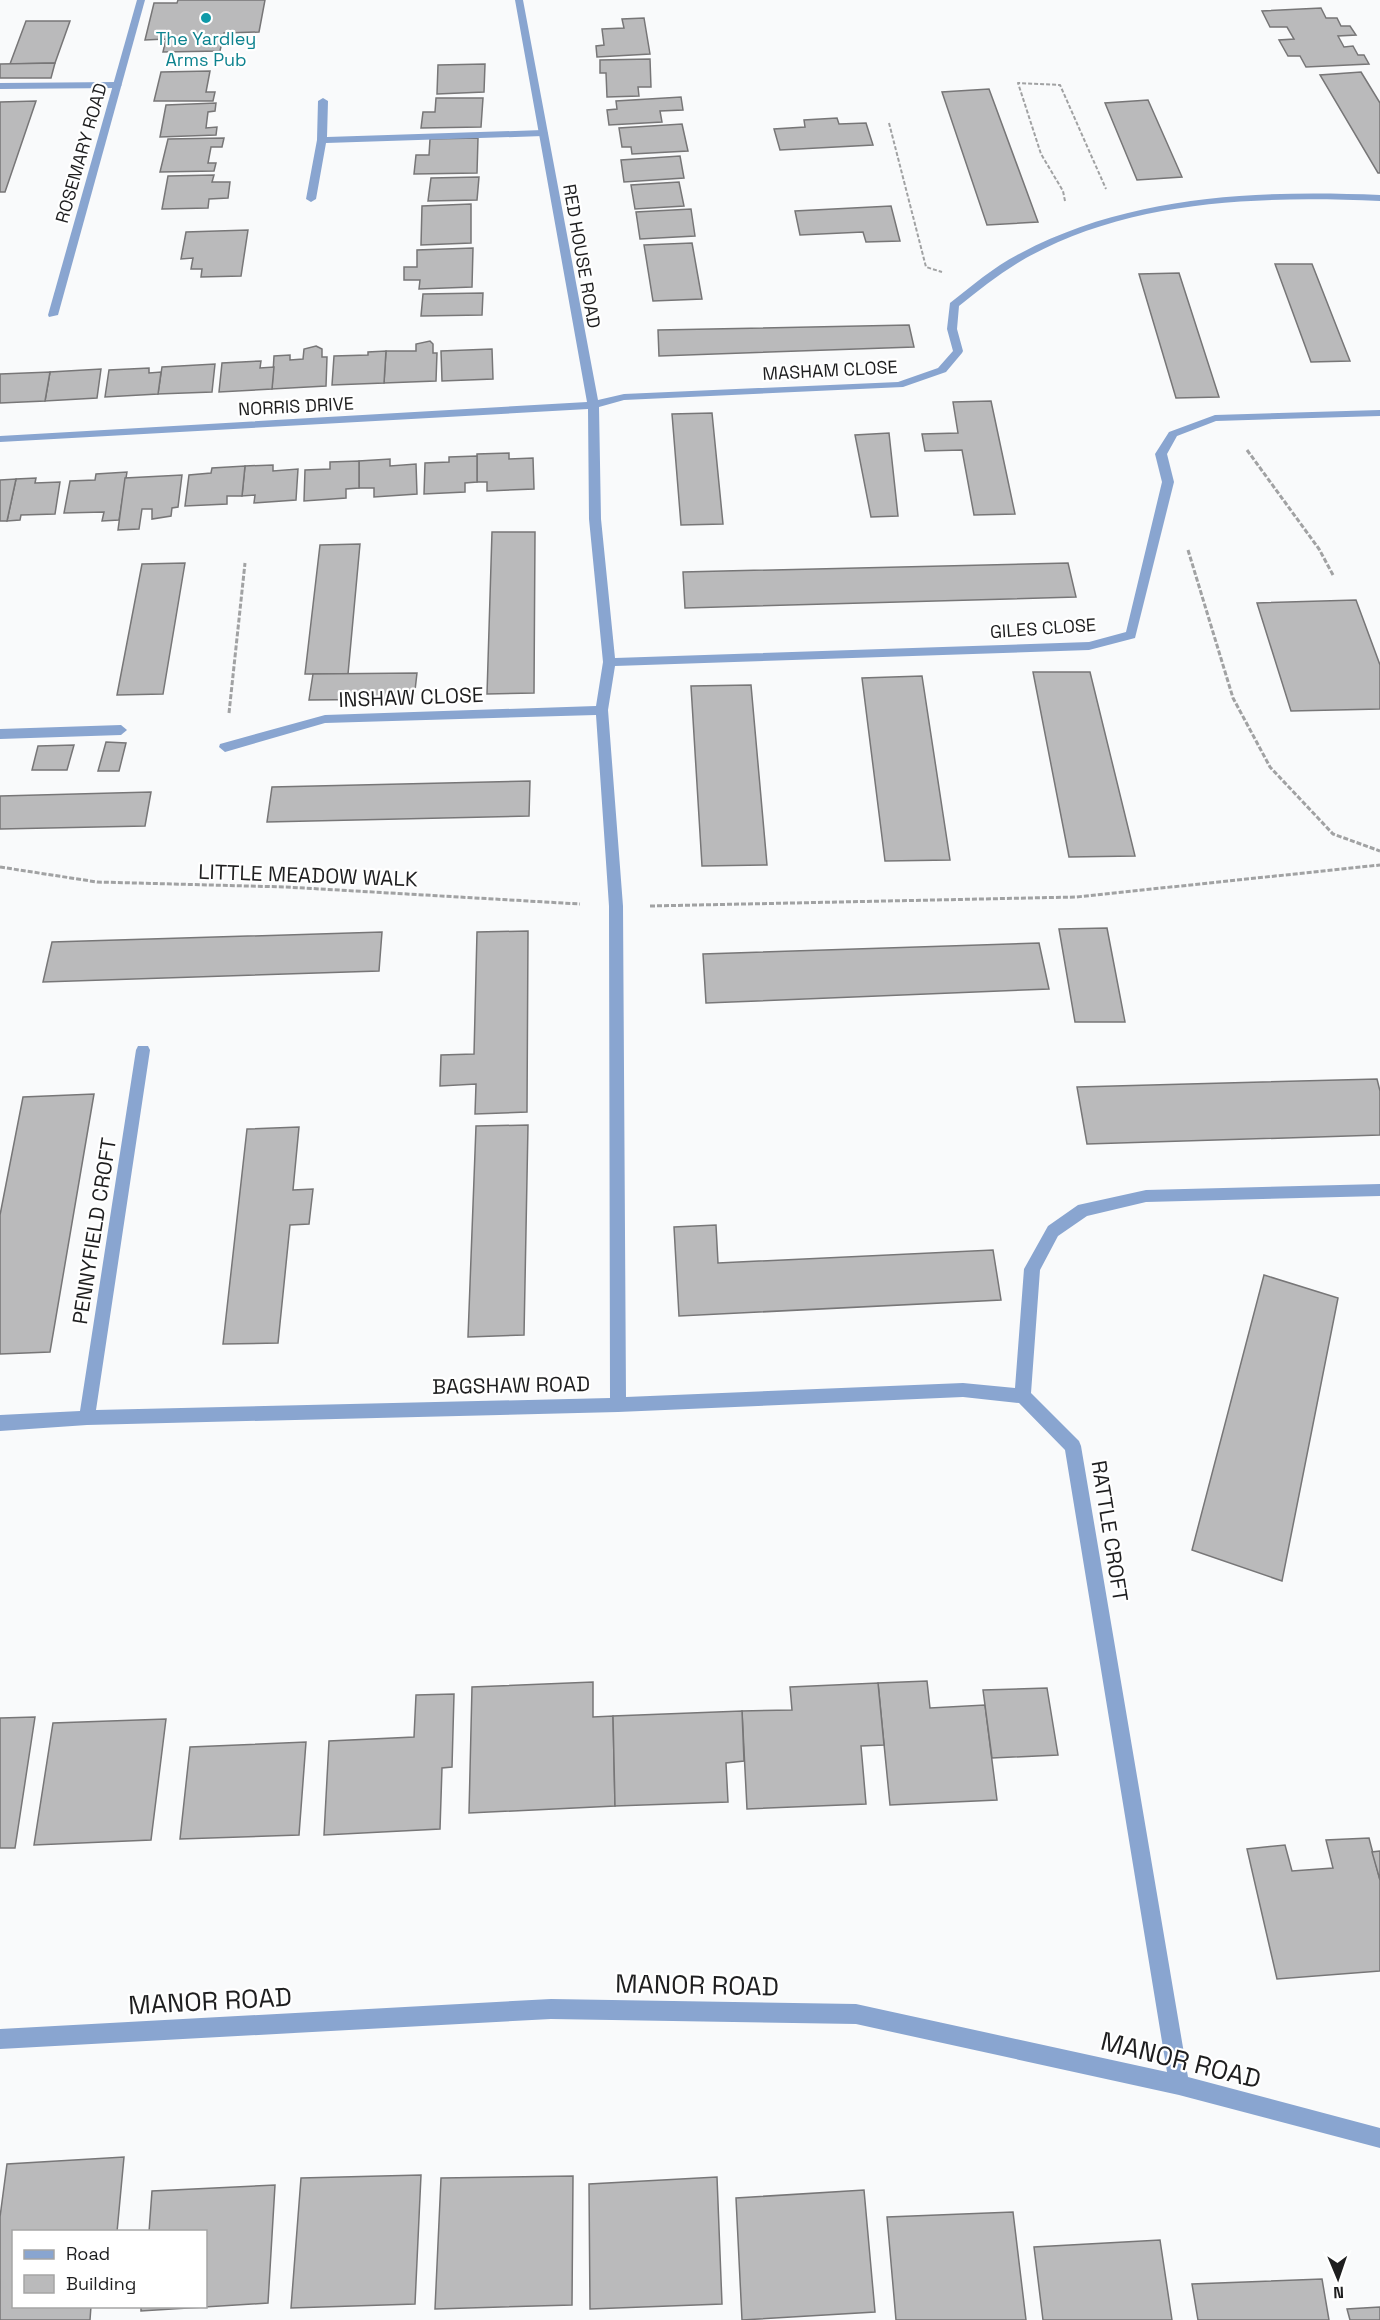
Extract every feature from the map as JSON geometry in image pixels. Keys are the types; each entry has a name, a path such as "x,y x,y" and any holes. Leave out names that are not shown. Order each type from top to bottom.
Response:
{"street":[{"name":"ROSEMARY ROAD","path":"52,315 141,0"},
{"name":"RED HOUSE ROAD","path":"519,0 593,405 595,519 609,662 602,710 616,906 618,1405"},
{"path":"0,86 117,85"},
{"path":"311,200 322,140 323,101"},
{"path":"322,140 543,133"},
{"name":"MASHAM CLOSE","path":"593,405 624,397 899,385 942,370 958,351 952,329 954,305 980,283 1025,254 1071,233 1118,217 1265,196 1329,195 1380,198"},
{"name":"NORRIS DRIVE","path":"0,439 593,405"},
{"name":"GILES CLOSE","path":"609,662 1089,646 1131,635 1168,482 1161,453 1173,434 1215,418 1380,413"},
{"name":"INSHAW CLOSE","path":"225,747 325,719 602,710"},
{"path":"0,734 121,730"},
{"name":"PENNYFIELD CROFT","path":"87,1418 143,1050"},
{"path":"1023,1396 1032,1269 1053,1231 1083,1210 1146,1196 1380,1190"},
{"name":"BAGSHAW ROAD","path":"0,1423 87,1418 618,1405 963,1390 1023,1396"},
{"name":"RATTLE CROFT","path":"1023,1396 1073,1446 1179,2085"},
{"name":"MANOR ROAD","path":"0,2039 551,2009 856,2014 1179,2085 1380,2138"}],"path":[{"path":"1071,233 1063,191 1041,154 1018,83 1060,85 1118,217"},
{"path":"889,123 926,267 980,283"},
{"path":"1208,420 1244,446 1319,549 1333,575"},
{"path":"1168,482 1233,698 1270,767 1333,834 1380,850"},
{"path":"225,747 245,563"},
{"name":"LITTLE MEADOW WALK","path":"0,867 98,882 286,887 616,906 1076,897 1380,865"}],"building":[{"name":"The Yardley Arms Pub","path":"178,0 265,0 259,32 224,33 220,51 163,52 166,39 145,40 154,3 177,3"},
{"path":"1321,8 1326,18 1337,18 1341,26 1350,26 1356,35 1338,36 1344,47 1353,46 1358,55 1364,55 1369,64 1306,67 1300,56 1288,56 1279,40 1294,39 1287,27 1270,27 1262,11"},
{"path":"644,18 650,54 597,57 596,46 604,45 602,29 624,28 622,19"},
{"path":"26,21 70,21 55,63 10,64"},
{"path":"650,59 651,87 638,87 639,96 607,97 606,73 600,73 600,60"},
{"path":"55,63 51,78 0,78 0,64"},
{"path":"485,64 484,92 437,94 438,65"},
{"path":"210,71 206,92 215,92 213,101 154,101 161,72"},
{"path":"1361,72 1380,103 1380,173 1320,75"},
{"path":"989,89 1038,222 987,225 942,92"},
{"path":"681,97 683,110 660,111 662,122 609,125 607,110 617,109 616,101"},
{"path":"436,98 483,98 481,127 421,128 423,112 435,112"},
{"path":"1148,100 1182,177 1137,180 1105,103"},
{"path":"36,101 5,192 0,192 0,102"},
{"path":"216,103 215,111 208,112 206,128 217,127 216,135 160,137 166,105"},
{"path":"837,118 839,124 866,123 873,145 780,150 774,129 805,127 804,120"},
{"path":"682,124 688,151 632,154 631,147 622,147 619,128"},
{"path":"224,138 222,147 211,147 208,163 216,163 214,171 160,172 168,139"},
{"path":"478,138 477,173 414,174 416,155 429,155 430,139"},
{"path":"680,156 684,178 624,182 621,160"},
{"path":"214,175 212,182 230,182 228,198 209,199 208,208 162,209 168,176"},
{"path":"479,177 477,200 428,201 431,178"},
{"path":"679,182 684,206 635,209 631,185"},
{"path":"471,204 471,243 421,245 422,206"},
{"path":"891,206 900,241 866,242 863,232 800,235 795,211"},
{"path":"691,209 695,236 640,239 636,212"},
{"path":"248,230 241,276 201,277 202,269 191,269 193,258 181,259 186,232"},
{"path":"692,243 702,299 653,301 644,245"},
{"path":"473,248 472,287 419,289 420,280 404,280 404,267 417,267 417,250"},
{"path":"1275,264 1312,264 1350,361 1311,362"},
{"path":"1179,273 1219,397 1176,398 1139,274"},
{"path":"483,293 482,315 421,316 423,294"},
{"path":"909,325 914,347 659,356 658,330"},
{"path":"430,341 433,344 433,353 437,353 436,381 384,383 386,351 416,351 416,344"},
{"path":"316,346 322,349 322,357 327,357 326,386 272,389 274,356 290,355 290,360 303,359 304,349"},
{"path":"492,349 493,379 442,381 441,351"},
{"path":"386,351 384,383 332,385 334,356 368,355 368,352"},
{"path":"261,361 260,368 274,367 272,389 219,392 222,363"},
{"path":"215,364 212,392 158,394 162,367"},
{"path":"149,368 149,373 161,372 158,394 105,397 109,370"},
{"path":"101,369 97,398 45,401 50,372"},
{"path":"50,372 45,401 0,403 0,374"},
{"path":"991,401 1015,514 974,515 962,450 925,451 922,434 958,433 953,402"},
{"path":"712,413 723,524 681,525 672,414"},
{"path":"889,433 898,516 871,517 855,435"},
{"path":"509,453 509,459 533,458 534,489 487,491 487,482 477,482 477,454"},
{"path":"477,456 477,482 465,483 465,492 424,494 425,463 449,462 449,457"},
{"path":"390,459 390,466 416,464 417,494 374,497 374,488 359,488 359,461"},
{"path":"359,461 359,488 346,489 346,498 304,501 305,470 330,469 330,462"},
{"path":"273,465 273,471 298,469 296,500 254,503 255,495 242,496 245,466"},
{"path":"245,466 242,496 227,496 227,504 185,506 189,475 211,473 212,468"},
{"path":"127,472 119,520 102,521 104,512 64,513 70,481 95,480 96,474"},
{"path":"182,475 178,507 172,508 171,516 152,519 152,509 142,509 139,529 118,530 125,478"},
{"path":"36,478 35,483 60,482 55,514 21,515 20,520 7,521 16,479"},
{"path":"16,479 7,521 0,521 0,480"},
{"path":"492,532 535,532 534,693 487,694"},
{"path":"360,544 348,674 305,674 320,545"},
{"path":"185,563 163,694 117,695 142,564"},
{"path":"1068,563 1076,597 685,608 683,572"},
{"path":"1356,600 1380,665 1380,709 1291,711 1257,603"},
{"path":"1033,672 1090,672 1135,856 1069,857"},
{"path":"417,673 414,699 309,700 313,674"},
{"path":"922,676 950,860 885,861 862,678"},
{"path":"751,685 767,865 702,866 691,686"},
{"path":"106,742 126,743 119,771 98,771"},
{"path":"74,745 67,770 32,770 38,746"},
{"path":"530,781 529,816 267,822 272,787"},
{"path":"151,792 145,826 0,829 0,796"},
{"path":"1107,928 1125,1022 1075,1022 1059,929"},
{"path":"528,931 527,1112 475,1114 476,1084 440,1086 441,1055 474,1054 477,932"},
{"path":"382,932 379,971 43,982 52,942"},
{"path":"1039,943 1049,989 706,1003 703,954"},
{"path":"1377,1079 1380,1091 1380,1135 1087,1144 1077,1087"},
{"path":"94,1094 50,1352 0,1354 0,1215 23,1097"},
{"path":"528,1125 524,1335 468,1337 476,1126"},
{"path":"299,1127 293,1190 313,1189 309,1224 290,1225 278,1343 223,1344 247,1129"},
{"path":"716,1225 718,1263 993,1250 1001,1300 679,1316 674,1227"},
{"path":"1264,1275 1338,1298 1282,1581 1192,1550"},
{"path":"927,1681 930,1708 985,1705 997,1800 890,1805 878,1683"},
{"path":"593,1682 593,1717 613,1716 615,1806 469,1813 472,1687"},
{"path":"878,1683 884,1745 861,1746 866,1804 747,1809 742,1711 792,1710 790,1687"},
{"path":"1047,1688 1058,1755 992,1758 983,1690"},
{"path":"454,1694 452,1767 442,1768 440,1829 324,1835 329,1741 414,1737 416,1695"},
{"path":"742,1711 744,1761 726,1763 728,1802 615,1806 613,1716"},
{"path":"35,1717 15,1848 0,1848 0,1718"},
{"path":"166,1719 151,1840 34,1845 53,1723"},
{"path":"306,1742 299,1835 180,1839 190,1747"},
{"path":"1369,1838 1380,1880 1380,1971 1277,1979 1247,1849 1285,1845 1292,1871 1333,1868 1326,1840"},
{"path":"1380,1851 1380,1880 1372,1852"},
{"path":"124,2157 117,2230 12,2230 12,2308 91,2308 90,2320 0,2320 0,2217 7,2164"},
{"path":"421,2175 415,2304 291,2308 301,2178"},
{"path":"573,2176 572,2305 435,2309 441,2178"},
{"path":"717,2177 722,2304 590,2309 589,2184"},
{"path":"275,2185 268,2303 207,2307 207,2230 149,2230 152,2191"},
{"path":"864,2190 875,2312 742,2320 736,2198"},
{"path":"1013,2212 1026,2320 896,2320 887,2217"},
{"path":"1160,2240 1172,2320 1043,2320 1034,2247"},
{"path":"1322,2279 1329,2320 1198,2320 1192,2284"},
{"path":"1380,2307 1380,2320 1350,2320 1347,2309"},
{"path":"141,2308 189,2308 141,2311"}],"place":[{"name":"The Yardley Arms Pub","path":"206,18"}]}
